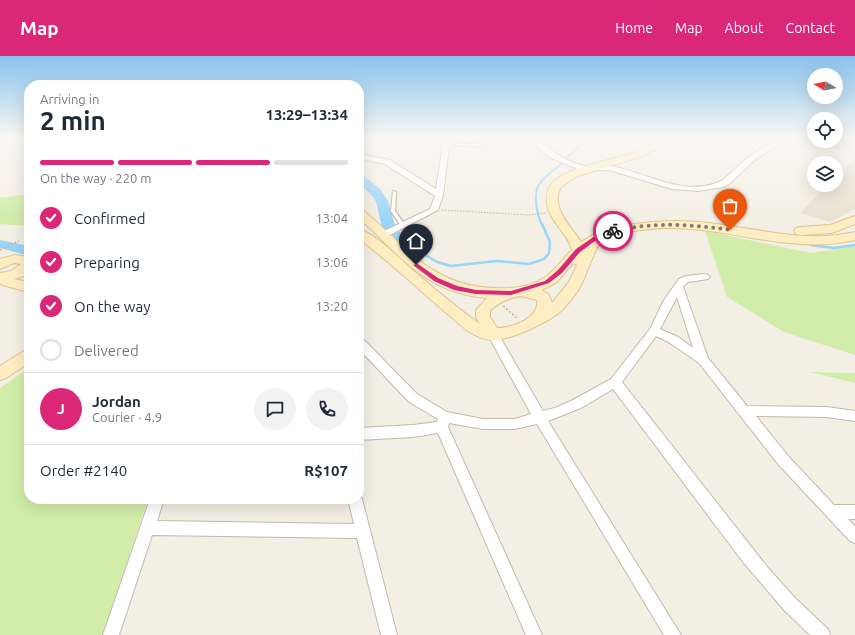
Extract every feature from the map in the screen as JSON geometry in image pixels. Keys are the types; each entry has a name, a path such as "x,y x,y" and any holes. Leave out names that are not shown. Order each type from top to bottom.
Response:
{"main road":[{"path":"575,284 578,251 558,220 551,196 554,187 571,175 603,165"},
{"path":"364,215 392,230 404,262 479,331 493,335 510,332 525,326 555,308 575,284 588,254 599,236"},
{"path":"743,231 823,230 843,226 855,220"},
{"path":"567,232 581,239 599,236 621,229 654,225 703,226 782,238 821,241 855,236"},
{"path":"567,232 570,248 568,261"},
{"path":"493,335 485,321 483,314 485,307 500,297 547,282 560,272 578,251 599,236"},
{"path":"364,237 380,248 436,280 456,288 500,297"},
{"path":"0,252 24,265"},
{"path":"0,273 10,276 24,265"},
{"path":"24,265 19,276 24,281"},
{"path":"0,273 7,282 24,285"},
{"path":"520,291 539,294 544,298 545,305 539,318"},
{"path":"0,374 24,358"}],"street":[{"path":"392,165 439,195"},
{"path":"392,230 434,210 439,195 443,165"},
{"path":"576,165 583,168 610,168 672,187 690,189 708,188 726,182 744,165"},
{"path":"364,434 412,431 444,422 500,425 516,424 540,418 577,404 615,382 654,331 668,300 684,279 705,277"},
{"path":"678,286 703,360"},
{"path":"654,331 674,340 703,360 783,460 855,536"},
{"path":"493,335 540,418 673,635"},
{"path":"364,347 413,398 444,422 534,635"},
{"path":"615,382 768,580 798,614 822,635"},
{"path":"743,411 827,412 855,416"},
{"path":"111,635 155,504"},
{"path":"356,504 389,635"},
{"path":"831,512 855,512"},
{"path":"148,528 362,531"}],"lane":[{"path":"392,230 394,192"}],"path":[{"path":"434,210 528,215 543,214"},
{"path":"0,252 19,241"},
{"path":"500,297 525,326"}],"shaded area":[{"path":"848,165 855,165 855,209 830,222 800,213 821,192 843,192 843,170"}],"green space":[{"path":"24,195 24,226 0,224 0,198"},
{"path":"705,231 811,253 855,246 855,355 784,332 727,297"},
{"path":"24,371 24,504 146,504 103,635 0,635 0,388"},
{"path":"810,372 855,373 855,383"}],"waterway":[{"path":"542,225 538,216 536,192 544,178 560,165"},
{"path":"364,182 376,192 382,201 388,227 396,237"},
{"path":"396,237 437,262 451,266 497,261 529,264 544,259 549,253 550,242 542,224"},
{"path":"0,244 24,250"},
{"path":"810,245 834,248 855,245"}],"way so far":[{"path":"613,231 636,226 654,225 703,226 730,230"}],"route":[{"path":"416,265 436,280 456,288 476,292 511,293 539,286 547,282 560,272 578,251 597,237 613,231"}]}
